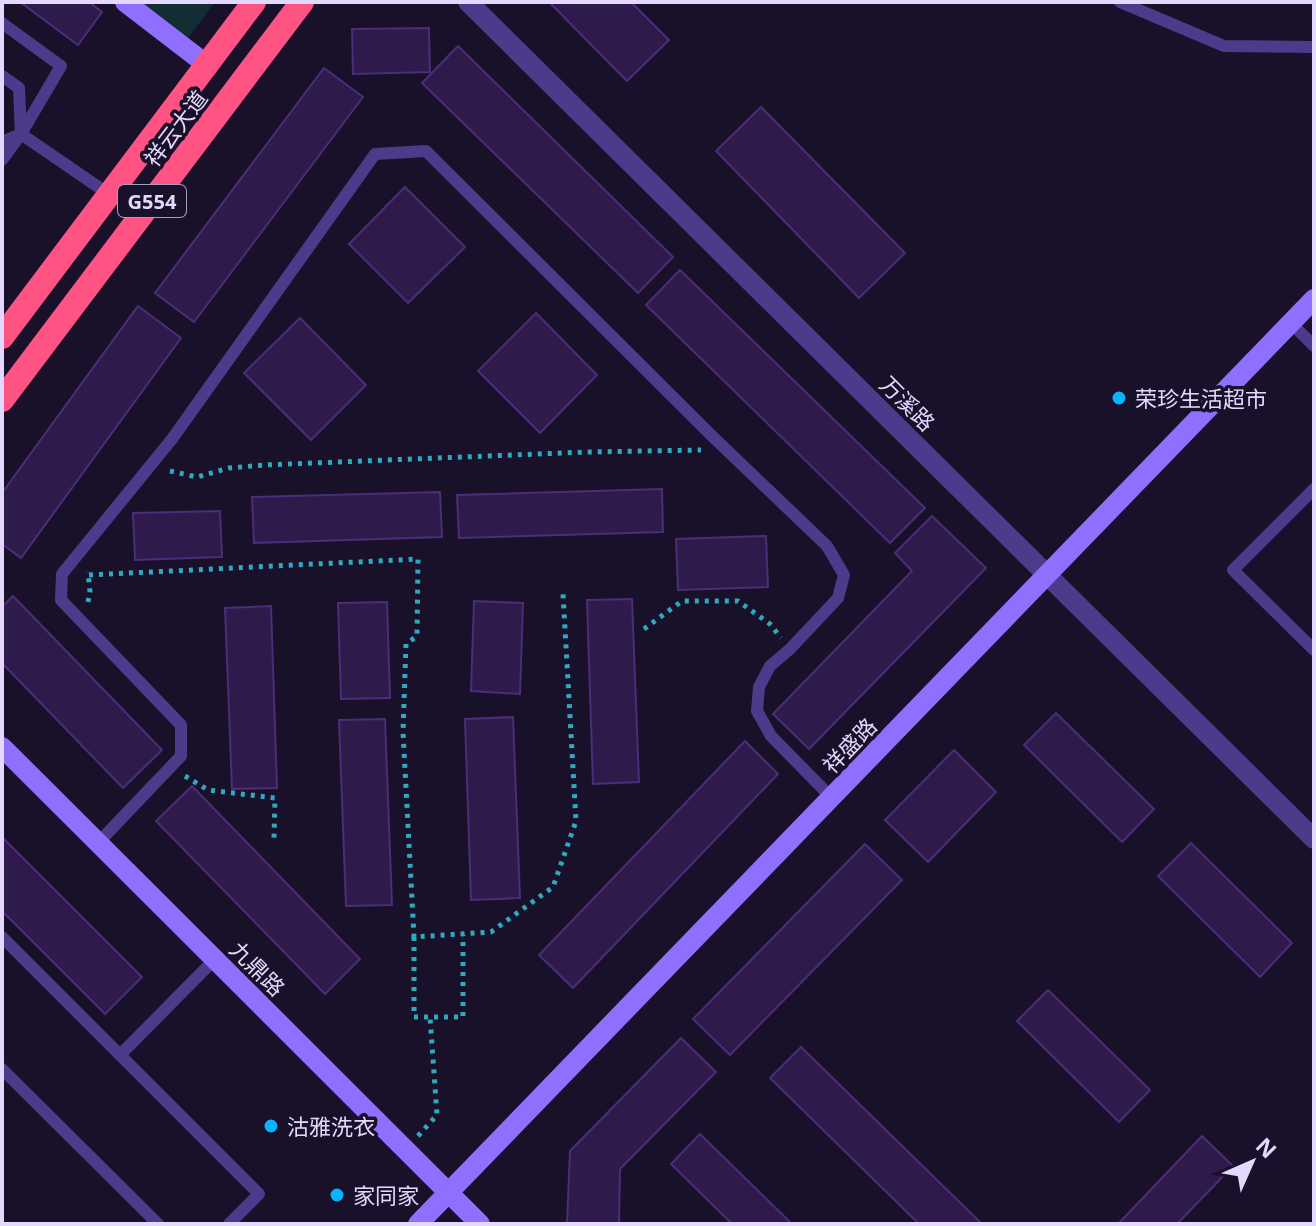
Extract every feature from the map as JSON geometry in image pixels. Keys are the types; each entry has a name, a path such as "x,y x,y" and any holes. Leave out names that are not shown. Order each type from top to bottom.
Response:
{"highway":[{"name":"祥云大道","path":"2,337 254,2"},
{"name":"祥云大道","path":"2,400 302,2"}],"street":[{"path":"125,2 207,65"},
{"name":"万溪路","path":"468,2 1314,839"},
{"name":"祥盛路","path":"418,1224 1314,299"},
{"name":"九鼎路","path":"2,747 480,1224"}],"lane":[{"path":"1120,2 1224,46 1314,47"},
{"path":"2,23 61,66 2,160"},
{"path":"2,76 19,88 21,134"},
{"path":"2,142 21,134"},
{"path":"21,134 110,195"},
{"path":"98,843 181,756 181,725 61,600 62,574 172,439 375,154 426,151 827,546 844,575 838,598 770,666 759,687 757,711 771,736 831,797"},
{"path":"1291,323 1314,346"},
{"path":"1314,489 1233,570 1314,650"},
{"path":"2,937 259,1194 229,1224"},
{"path":"120,1055 215,959"},
{"path":"2,1069 158,1224"}],"path":[{"path":"150,466 197,477 229,468 264,465 726,449"},
{"path":"83,547 90,592 83,622"},
{"path":"89,575 418,559 417,636 406,644 403,732 414,937 414,1017 463,1017 463,935"},
{"path":"414,937 491,932 553,887 576,821 563,594"},
{"path":"644,629 682,601 738,601 770,624 790,649"},
{"path":"171,767 208,790 275,798 274,838"},
{"path":"405,1149 437,1115 430,1017"}],"green space":[{"path":"139,2 215,2 188,38"}],"building":[{"path":"20,2 89,2 102,12 78,45"},
{"path":"549,2 631,2 669,40 627,81"},
{"path":"429,28 430,72 353,74 352,29"},
{"path":"458,46 673,257 638,293 422,83"},
{"path":"324,68 363,97 194,322 155,293"},
{"path":"761,107 905,253 859,298 716,151"},
{"path":"405,187 465,247 408,303 349,244"},
{"path":"680,270 925,508 890,543 646,305"},
{"path":"138,306 181,338 21,558 2,544 2,493"},
{"path":"536,313 597,375 540,433 478,371"},
{"path":"300,318 366,385 311,440 244,373"},
{"path":"662,489 663,532 459,538 457,495"},
{"path":"440,492 442,537 254,543 252,497"},
{"path":"220,511 222,557 135,560 133,513"},
{"path":"932,516 986,568 809,749 773,714 912,571 895,553"},
{"path":"766,536 768,587 678,590 676,539"},
{"path":"13,596 162,750 123,788 2,663 2,607"},
{"path":"632,599 639,782 593,784 587,600"},
{"path":"474,601 523,603 520,694 471,691"},
{"path":"387,602 390,698 341,699 338,603"},
{"path":"271,606 277,788 232,789 225,608"},
{"path":"1056,713 1154,809 1122,842 1024,745"},
{"path":"513,717 520,898 471,900 465,719"},
{"path":"385,719 392,905 346,906 339,720"},
{"path":"745,741 778,774 573,988 539,955"},
{"path":"954,750 996,792 928,862 885,820"},
{"path":"192,786 360,959 325,994 156,821"},
{"path":"2,837 142,977 105,1014 2,911"},
{"path":"1191,843 1292,943 1260,977 1158,876"},
{"path":"865,844 902,880 730,1055 693,1019"},
{"path":"1048,990 1150,1090 1119,1122 1017,1021"},
{"path":"681,1038 716,1072 620,1169 619,1224 567,1224 570,1151"},
{"path":"801,1047 982,1224 919,1224 770,1078"},
{"path":"700,1134 792,1224 732,1224 671,1164"},
{"path":"1202,1136 1233,1166 1177,1224 1118,1224"}],"place":[{"name":"荣珍生活超市","path":"1119,398"},
{"name":"沽雅洗衣","path":"271,1126"},
{"name":"家同家","path":"337,1195"}]}
